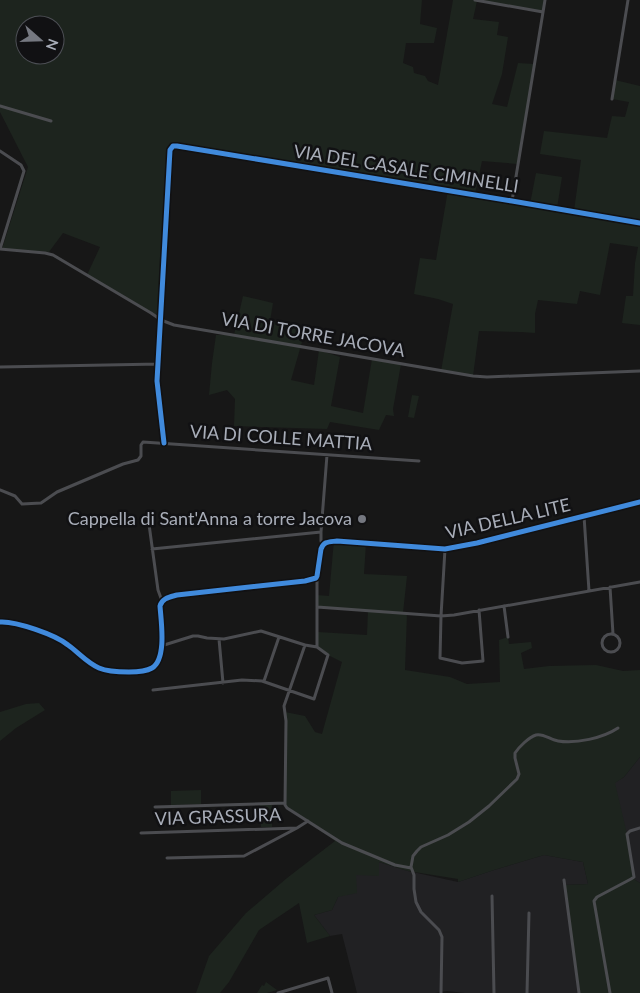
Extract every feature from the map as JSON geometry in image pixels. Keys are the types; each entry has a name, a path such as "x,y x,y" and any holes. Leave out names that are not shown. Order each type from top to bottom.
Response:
{"street":[{"path":"475,0 543,12"},
{"path":"512,201 545,0"},
{"path":"612,99 628,0"},
{"path":"0,106 51,121"},
{"name":"VIA DEL CASALE CIMINELLI","path":"161,320 170,150 172,146 640,223"},
{"path":"0,152 21,165 24,171 0,249"},
{"name":"VIA DI TORRE JACOVA","path":"0,249 53,255 170,324 473,376 640,371"},
{"path":"161,320 157,390 164,443"},
{"path":"0,368 158,364"},
{"name":"VIA DI COLLE MATTIA","path":"0,490 14,496 21,504 40,503 57,492 122,464 138,460 141,456 142,443 419,461"},
{"path":"318,647 317,576 322,545 321,532 327,455"},
{"name":"VIA DELLA LITE","path":"322,545 337,541 445,549 477,544 640,502"},
{"path":"584,516 590,591"},
{"path":"0,622 14,623 58,639 68,644 100,669 130,672 150,669 156,663 163,631 160,606 162,601 158,590 148,517"},
{"path":"152,549 321,532"},
{"path":"445,549 440,658 462,663 483,661 479,610"},
{"path":"162,601 177,595 305,581 317,576"},
{"path":"317,607 441,616 454,615 640,582"},
{"path":"610,587 613,634"},
{"path":"504,606 508,638"},
{"path":"154,690 242,680 264,681 314,699 328,655 318,647 259,631 224,639 193,636 161,646"},
{"path":"613,634 618,637 620,644 618,649 611,652 605,650 602,642 607,635 613,634"},
{"path":"264,681 280,637"},
{"path":"219,639 222,683"},
{"path":"305,645 284,706 286,722 285,803 287,808 354,849 411,868"},
{"path":"441,993 442,937 439,930 421,912 416,904 414,875 411,868 412,858 419,848 465,825 487,808 516,780 519,774 515,753 533,736 540,735 559,741 578,741 592,739 618,728"},
{"path":"156,806 285,803"},
{"path":"168,858 244,856 308,821"},
{"name":"VIA GRASSURA","path":"141,833 297,828"},
{"path":"610,993 594,901 597,897 634,877 627,834 640,828"},
{"path":"564,880 580,993"},
{"path":"492,896 494,993"},
{"path":"527,993 529,913"},
{"path":"278,993 328,978 332,993"}],"shaded area":[{"path":"0,0 422,0 420,24 437,28 434,43 406,43 403,63 413,67 414,73 425,76 428,81 438,85 453,0 545,0 543,12 477,1 473,19 499,22 497,35 508,37 502,74 492,104 507,107 518,63 534,64 518,164 482,161 475,194 530,204 536,173 562,177 557,208 574,211 581,160 540,154 544,131 607,138 612,116 625,117 629,102 612,99 615,80 640,86 640,325 622,323 626,296 633,296 638,247 610,243 600,295 580,291 577,304 538,300 535,314 535,333 479,331 473,376 441,371 453,304 414,294 420,258 436,260 448,190 177,146 170,150 161,320 87,275 100,247 63,233 49,252 2,249 28,167 0,112"},
{"path":"243,296 273,303 270,321 300,327 302,342 291,380 314,385 319,350 340,357 331,406 363,413 372,359 401,364 393,409 394,416 386,415 379,430 330,422 327,429 234,426 235,399 227,390 209,395 216,335 234,335"},
{"path":"412,395 419,396 414,418 408,417"},
{"path":"334,540 366,543 364,574 407,576 403,613 407,613 405,670 450,677 467,684 500,682 499,640 508,637 509,644 531,642 532,648 521,653 524,669 549,666 596,665 623,671 640,670 640,757 624,777 615,783 635,880 640,883 640,993 580,993 565,885 588,884 583,862 544,855 458,882 458,879 408,871 379,862 379,876 356,875 357,893 338,897 332,910 314,915 330,936 307,943 299,903 259,930 229,982 220,993 196,993 209,956 246,913 335,841 287,808 285,803 285,712 305,716 315,732 322,734 342,662 317,647 318,632 367,635 368,610 317,607 317,595 329,596"},
{"path":"39,703 45,710 16,728 0,741 0,712 26,704"},
{"path":"640,757 640,883 635,880 614,783 624,777"},
{"path":"201,790 201,804 171,805 171,791"},
{"path":"272,804 272,827 261,827 260,805"},
{"path":"544,855 583,862 588,884 565,885 578,993 465,993 447,991 435,993 357,993 342,934 330,936 314,915 332,910 338,897 356,875 379,862 408,871 458,882"},
{"path":"266,982 277,990 257,993 262,985 264,986"}],"cycle path":[{"path":"164,443 157,381 170,150 173,146 640,223"},
{"path":"0,622 25,626 55,637 90,663 102,669 117,672 143,671 152,668 160,657 162,639 160,606 164,600 177,595 305,581 316,578 321,549 327,542 337,541 445,549 477,543 640,502"}],"place":[{"name":"Cappella di Sant'Anna a torre Jacova","path":"362,519"}]}
